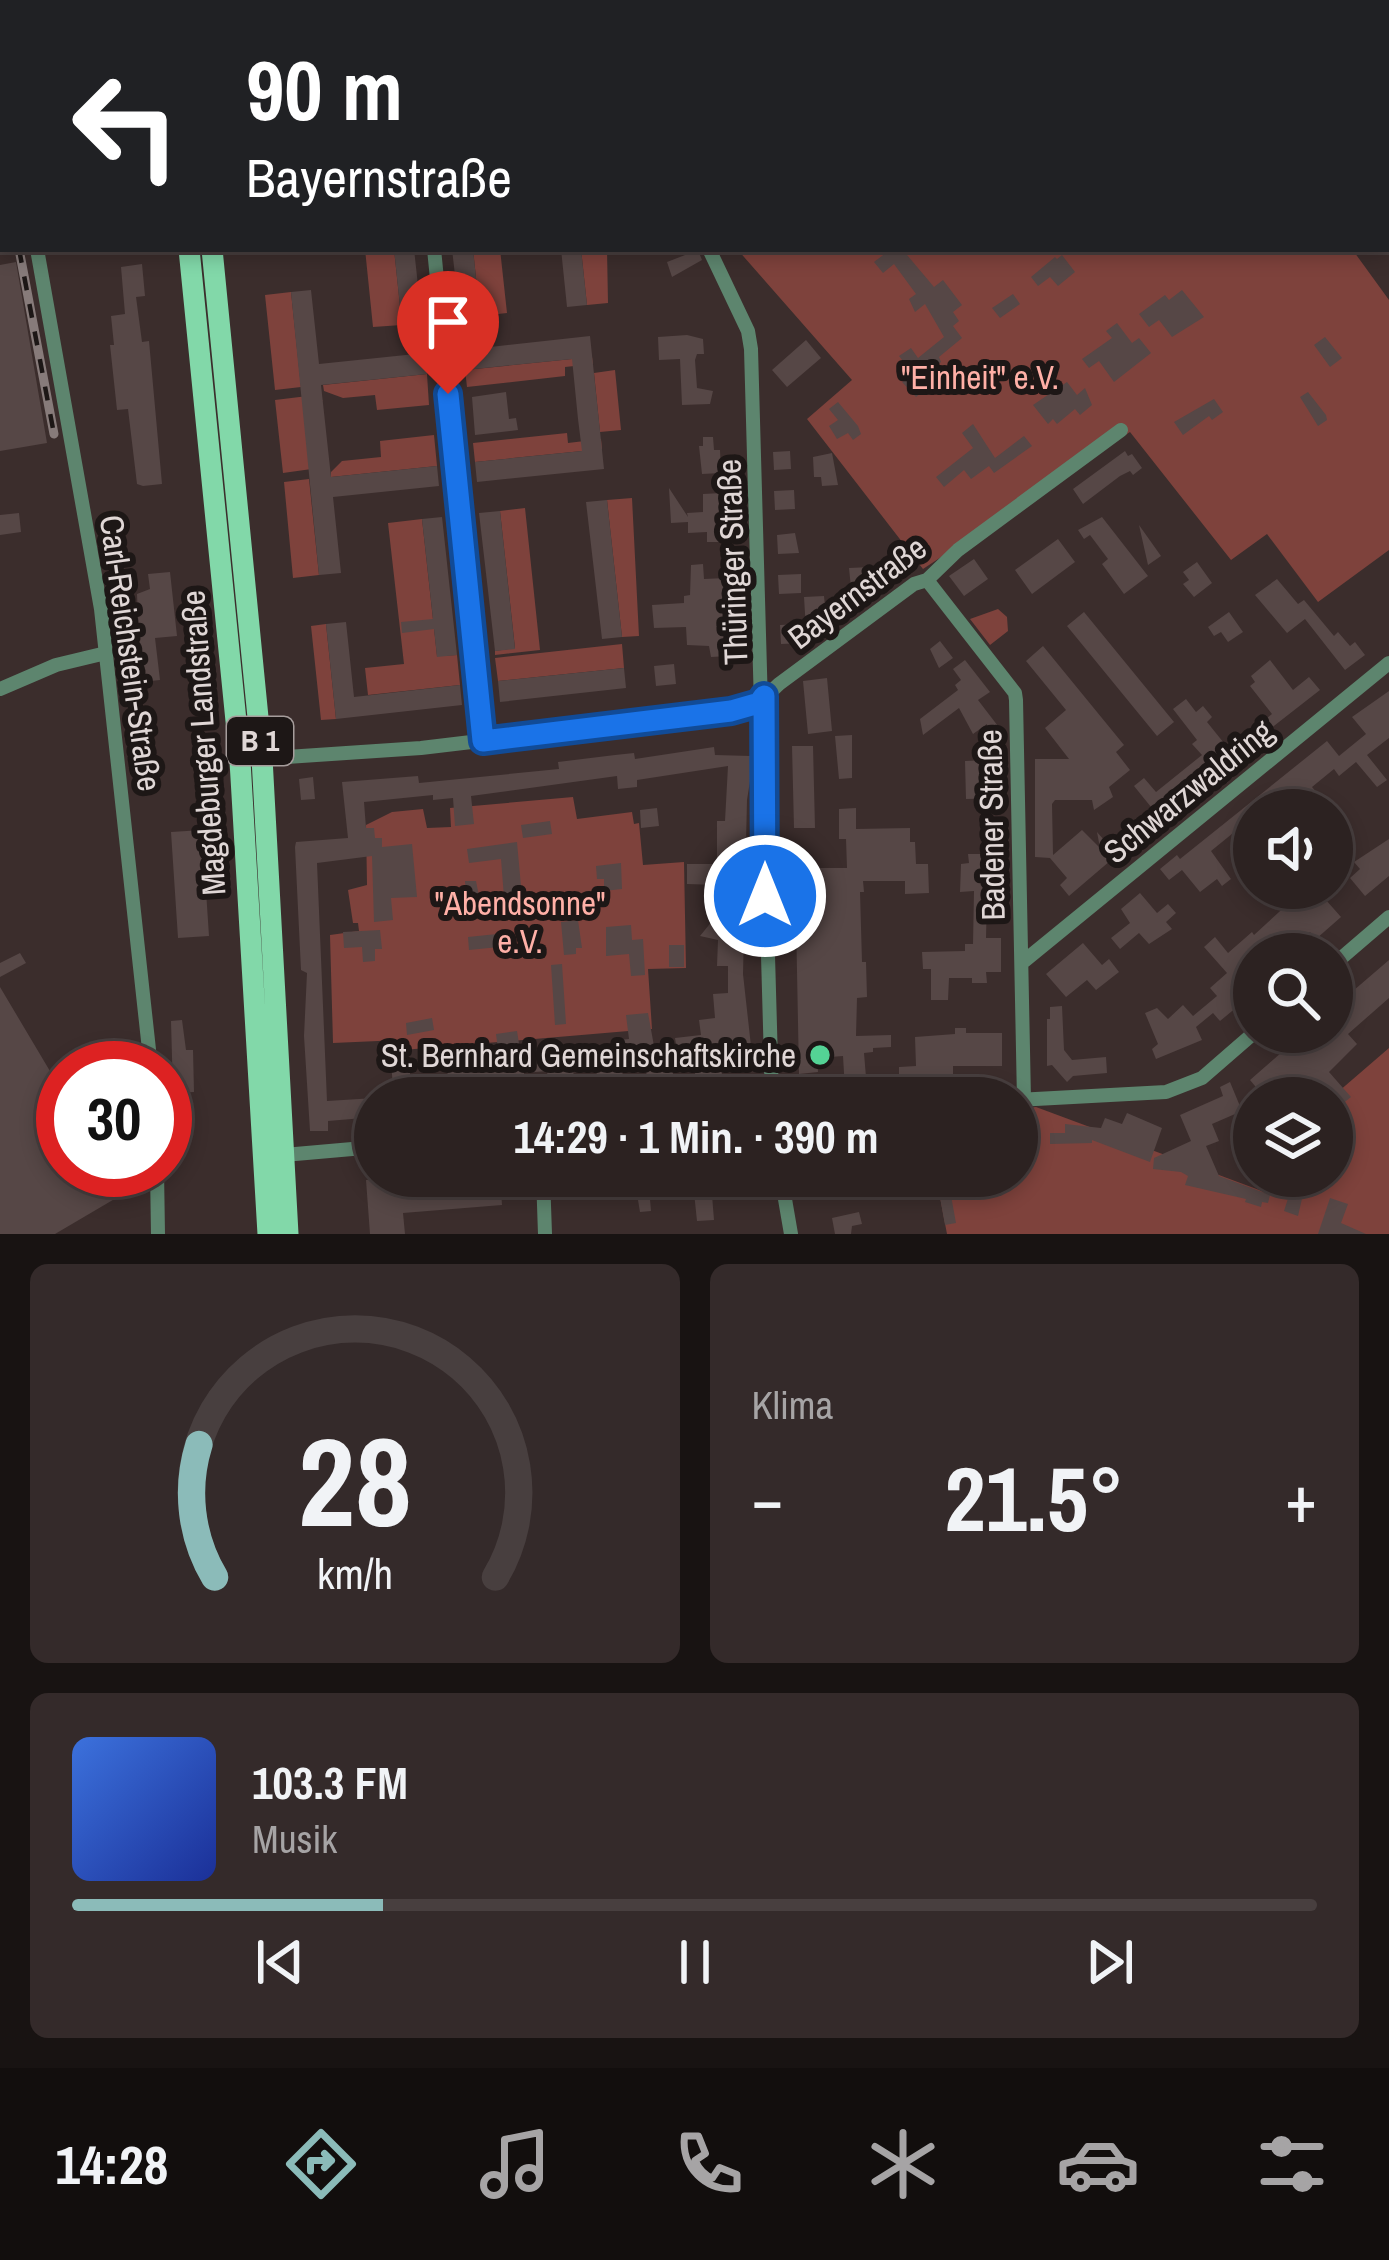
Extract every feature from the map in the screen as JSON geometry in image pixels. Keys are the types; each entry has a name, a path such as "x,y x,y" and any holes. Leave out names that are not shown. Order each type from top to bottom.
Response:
{"main road":[{"name":"Magdeburger Landstraße","path":"189,252 251,760 268,1234"},
{"name":"Magdeburger Landstraße","path":"212,252 288,1234"}],"street":[{"name":"Carl-Reichstein-Straße","path":"38,252 106,652 148,1041"},
{"path":"434,252 483,741"},
{"name":"Thüringer Straße","path":"710,252 748,331 751,349 771,1077"},
{"name":"Bayernstraße","path":"251,760 483,741 731,711 759,703 1121,430"},
{"name":"Badener Straße","path":"927,580 1015,693 1023,962 1020,1077"},
{"path":"0,689 56,665 106,652"},
{"name":"Schwarzwaldring","path":"1023,962 1389,663"},
{"path":"1353,948 1389,917"},
{"path":"1038,1099 1166,1092 1202,1078 1233,1052"},
{"path":"284,1155 354,1150"},
{"path":"157,1197 158,1234"},
{"path":"544,1197 545,1234"},
{"path":"785,1197 791,1234"}],"green space":[{"path":"365,252 394,252 402,325 373,327"},
{"path":"473,252 500,252 507,313 480,316"},
{"path":"581,252 607,252 608,303 587,305"},
{"name":"\"Einheit\" e.V.","path":"740,252 1354,252 1389,300 1389,550 1318,602 1267,534 1231,560 1130,432 923,569 807,419 852,380"},
{"path":"291,292 301,387 275,390 265,295"},
{"path":"592,357 593,364 565,367 565,376 467,387 465,370"},
{"path":"615,370 621,430 600,432 594,373"},
{"path":"427,374 429,405 377,410 375,395 343,398 324,391 323,385"},
{"path":"316,395 323,401 303,403 326,467 283,473 275,400"},
{"path":"567,433 568,443 601,439 602,449 475,462 473,443"},
{"path":"434,435 437,466 331,477 342,461 381,457 380,441"},
{"path":"309,479 319,575 293,578 284,482"},
{"path":"632,498 639,636 622,637 607,500"},
{"path":"525,508 540,650 495,655 495,651 515,648 500,511"},
{"path":"422,519 437,656 457,655 460,685 368,695 365,668 404,664 388,523"},
{"path":"998,609 1007,617 1008,631 990,645 970,619"},
{"path":"326,624 336,719 321,720 311,626"},
{"path":"622,644 624,668 498,681 495,658"},
{"name":"\"Abendsonne\" e.V.","path":"573,797 577,819 632,812 634,824 639,823 643,865 684,862 686,968 648,969 652,1029 403,1050 401,1040 333,1043 330,935 359,931 358,923 353,923 348,890 367,885 366,825 392,812 423,809 427,828 451,827 450,808"},
{"path":"1389,1048 1389,1234 947,1234 940,1197 1038,1197 1038,1108 1233,1180 1233,1197 1353,1197 1353,1079"}],"building":[{"path":"394,252 414,252 422,322 402,325"},
{"path":"452,252 473,252 480,316 460,319"},
{"path":"561,252 581,252 587,305 567,307"},
{"path":"693,252 699,252 702,260 672,277 667,262"},
{"path":"887,252 905,252 934,287 943,280 962,305 953,312 959,321 953,326 962,338 920,379 927,388 916,397 902,382 909,378 899,356 911,348 918,358 944,337 925,304 915,312 909,299 916,294 894,264 883,273 874,262"},
{"path":"1062,255 1075,272 1058,286 1050,277 1038,286 1031,277"},
{"path":"16,262 47,443 0,451 0,265"},
{"path":"142,264 145,296 136,297 142,342 149,341 162,484 143,486 137,484 128,409 117,410 110,345 114,345 111,316 125,314 121,267"},
{"path":"311,290 319,364 425,353 427,374 321,385 331,477 437,466 439,486 333,497 341,573 319,575 291,292"},
{"path":"1182,290 1204,317 1172,337 1159,320 1149,327 1139,314 1165,295 1169,300"},
{"path":"1013,294 1020,304 1000,318 992,308"},
{"path":"1117,323 1132,343 1139,338 1151,353 1114,382 1099,361 1089,368 1082,359 1112,338 1106,331"},
{"path":"590,336 604,469 477,482 475,462 582,451 572,359 465,370 463,350"},
{"path":"658,337 703,339 704,354 697,354 695,360 697,388 713,391 710,404 682,405 680,359 659,360"},
{"path":"1325,337 1342,358 1330,367 1314,345"},
{"path":"806,340 821,358 787,387 772,370"},
{"path":"1067,382 1077,395 1085,388 1092,405 1080,415 1075,409 1057,424 1053,419 1048,424 1033,405"},
{"path":"506,392 509,419 516,418 518,430 475,435 472,397"},
{"path":"1308,392 1326,415 1327,420 1318,426 1300,397"},
{"path":"1214,399 1223,412 1183,435 1174,422"},
{"path":"838,402 858,426 861,434 853,440 848,433 837,439 829,426 838,420 829,409"},
{"path":"973,424 995,458 1024,436 1032,446 994,473 989,466 971,479 964,470 944,487 936,477 973,448 962,433"},
{"path":"703,437 713,437 714,450 720,450 721,473 702,474 699,446 703,446"},
{"path":"790,451 791,469 774,470 773,452"},
{"path":"1125,451 1142,468 1120,476 1083,504 1073,489"},
{"path":"832,453 838,485 822,486 821,477 814,477 813,457"},
{"path":"669,488 688,517 687,513 703,512 703,494 722,493 724,542 707,542 707,532 688,533 688,522 671,523"},
{"path":"794,490 795,509 775,510 774,491"},
{"path":"607,500 622,637 602,639 586,502"},
{"path":"500,511 515,649 495,651 479,513"},
{"path":"19,513 21,532 0,535 0,515"},
{"path":"442,517 457,655 437,657 434,629 402,633 401,622 433,619 422,519"},
{"path":"1102,517 1148,576 1124,594 1102,564 1108,559 1090,535 1084,539 1078,530"},
{"path":"1139,525 1161,556 1148,565"},
{"path":"795,533 799,553 778,554 777,535"},
{"path":"1058,539 1075,562 1032,594 1015,570"},
{"path":"974,559 988,579 964,596 949,576"},
{"path":"1197,562 1212,583 1194,597 1183,584 1189,580 1183,572"},
{"path":"703,564 704,579 726,578 729,656 711,657 709,646 687,645 686,627 654,628 652,605 684,603 684,596 690,595 691,565"},
{"path":"871,567 872,586 851,588 849,568"},
{"path":"170,572 177,636 155,638 160,680 141,682 137,594 150,589 148,574"},
{"path":"801,574 801,593 779,594 778,575"},
{"path":"1277,579 1298,604 1304,600 1334,636 1338,632 1350,646 1355,642 1365,655 1345,670 1305,619 1287,633 1255,595"},
{"path":"824,596 827,626 806,630 804,597"},
{"path":"1084,612 1174,722 1157,736 1067,626"},
{"path":"1229,612 1243,632 1228,642 1221,632 1214,636 1208,627"},
{"path":"346,622 354,697 460,685 462,705 336,719 326,624"},
{"path":"802,624 803,643 781,644 780,625"},
{"path":"940,641 953,658 939,668 930,649"},
{"path":"1043,646 1124,745 1116,752 1130,770 1109,787 1113,797 1094,810 1092,800 1055,800 1052,804 1053,855 1082,830 1100,848 1097,832 1117,855 1069,896 1060,885 1067,878 1050,858 1035,857 1035,759 1069,759 1045,728 1066,710 1026,661"},
{"path":"965,660 990,692 978,700 1001,730 1001,798 966,799 965,761 988,760 987,724 973,734 959,708 923,735 920,719 958,690 955,685 961,680 953,669"},
{"path":"1270,660 1293,690 1309,677 1320,690 1257,739 1251,731 1272,714 1250,686 1255,682 1251,676"},
{"path":"674,664 676,684 656,686 654,666"},
{"path":"624,668 626,688 500,702 498,681"},
{"path":"827,678 832,731 808,734 803,681"},
{"path":"1389,691 1389,738 1367,755 1387,780 1377,787 1356,762 1339,776 1334,769 1314,789 1267,789 1327,741 1339,756 1366,734 1352,717"},
{"path":"1186,699 1196,712 1203,706 1212,717 1207,722 1236,758 1217,774 1206,779 1202,774 1177,794 1181,799 1176,806 1156,823 1146,811 1151,807 1134,786 1144,778 1156,792 1202,755 1192,744 1197,740 1173,709"},
{"path":"852,735 852,778 839,779 835,736"},
{"path":"792,746 813,746 815,828 794,828"},
{"path":"714,747 715,755 751,756 743,974 750,1054 721,1057 722,1077 695,1077 694,1060 672,1062 673,1077 647,1077 645,1064 623,1066 622,1077 597,1077 596,1067 573,1069 574,1077 548,1077 547,1071 524,1073 524,1077 448,1077 447,1064 466,1062 465,1053 498,1049 496,1034 517,1031 520,1050 539,1049 539,1055 578,1052 577,1046 589,1044 590,1051 612,1049 611,1041 629,1039 626,1015 648,1013 654,1046 701,1035 699,1020 715,1018 713,994 728,993 728,966 717,966 718,940 700,936 717,915 718,885 687,884 687,864 717,860 717,821 725,821 728,766 637,780 637,787 618,789 617,776 471,796 474,824 455,826 453,798 433,800 433,795 364,802 366,828 374,828 382,847 412,844 417,897 391,898 393,920 374,922 372,856 317,863 327,1101 354,1099 354,1119 328,1121 328,1131 310,1131 304,1036 307,973 301,970 295,847 296,842 348,838 342,782 418,776 419,783 559,769 558,762 615,755 634,753 635,759"},
{"path":"313,777 315,799 301,800 299,779"},
{"path":"657,808 659,826 641,828 640,810"},
{"path":"856,808 856,829 910,828 916,864 928,864 929,893 905,894 905,881 863,881 862,962 866,962 867,997 857,998 856,1036 891,1035 891,1047 864,1053 866,1077 844,1077 843,1056 817,1058 818,1072 799,1074 795,868 847,868 846,839 839,839 839,809"},
{"path":"1233,816 1233,833 1211,851 1231,879 1222,886 1217,879 1200,892 1182,870 1169,880 1160,869 1177,855 1180,859"},
{"path":"550,821 552,834 523,838 521,825"},
{"path":"202,830 209,936 178,938 171,832"},
{"path":"983,832 1000,832 1001,897 987,897 986,938 1001,938 1001,972 986,972 987,983 949,978 948,1000 931,1000 931,969 923,969 922,952 965,951 965,944 973,944 974,891 960,892 961,864 969,863 968,854 984,854"},
{"path":"1389,839 1389,876 1365,896 1353,882 1360,869 1354,862"},
{"path":"517,842 523,908 505,910 501,859 469,863 467,849"},
{"path":"621,863 622,889 604,891 604,879 597,879 596,866"},
{"path":"465,881 476,881 481,906 467,907"},
{"path":"1140,893 1157,913 1168,904 1176,913 1166,922 1172,929 1149,944 1139,933 1120,949 1111,938 1130,923 1121,909"},
{"path":"1282,909 1334,909 1341,917 1323,933 1256,933"},
{"path":"578,920 582,948 564,955 561,922"},
{"path":"631,925 632,940 643,939 645,975 631,976 629,954 606,956 606,927"},
{"path":"380,930 382,949 375,949 375,961 363,962 362,947 344,948 343,932"},
{"path":"497,934 499,947 469,950 468,937"},
{"path":"1215,937 1228,953 1233,949 1233,1010 1220,1021 1213,1013 1196,1027 1202,1040 1156,1059 1152,1049 1158,1044 1145,1013 1157,1008 1168,1019 1183,1005 1193,1016 1217,996 1210,988 1227,973 1204,947"},
{"path":"1083,943 1102,965 1109,959 1119,972 1096,990 1087,980 1066,997 1046,974"},
{"path":"669,945 684,945 684,967 669,967"},
{"path":"20,953 26,963 0,977 0,963"},
{"path":"1389,960 1389,998 1353,1030 1353,991"},
{"path":"562,964 566,1024 555,1025 551,965"},
{"path":"0,987 36,1048 36,1197 118,1197 55,1234 0,1234"},
{"path":"1062,1006 1064,1050 1072,1060 1106,1057 1107,1073 1073,1076 1067,1082 1052,1065 1047,1066 1050,1007"},
{"path":"432,1018 434,1030 407,1035 406,1023"},
{"path":"182,1020 185,1041 172,1041 171,1021"},
{"path":"955,1028 966,1028 966,1033 1002,1033 1002,1066 953,1066 953,1076 899,1077 899,1067 916,1066 915,1037 955,1034"},
{"path":"1281,1053 1348,1053 1329,1072 1333,1077 1253,1077"},
{"path":"409,1062 410,1077 392,1077 391,1063"},
{"path":"1230,1082 1233,1115 1212,1124 1219,1141 1206,1146 1219,1176 1233,1181 1233,1196 1185,1185 1188,1176 1181,1172 1153,1169 1154,1158 1191,1141 1180,1115 1223,1096 1220,1087"},
{"path":"1127,1113 1162,1128 1150,1162 1092,1140 1050,1144 1050,1133 1065,1133 1065,1124 1101,1128 1105,1118 1122,1124"},
{"path":"367,1197 501,1197 502,1205 403,1213 405,1234 370,1234"},
{"path":"638,1197 663,1197 650,1199 651,1211 640,1212"},
{"path":"694,1197 712,1197 714,1220 697,1221"},
{"path":"940,1197 951,1197 956,1223 945,1225"},
{"path":"1237,1197 1270,1197 1261,1207"},
{"path":"1288,1197 1302,1197 1298,1216 1284,1211"},
{"path":"1330,1198 1348,1204 1341,1223 1366,1234 1318,1234"},
{"path":"859,1212 862,1224 852,1226 851,1234 835,1234 832,1218"}],"railway":[{"path":"20,252 54,434"}],"place":[{"name":"St. Bernhard Gemeinschaftskirche","path":"820,1055"}],"route":[{"path":"448,394 483,741 731,711 759,703 764,696 765,896"}]}
